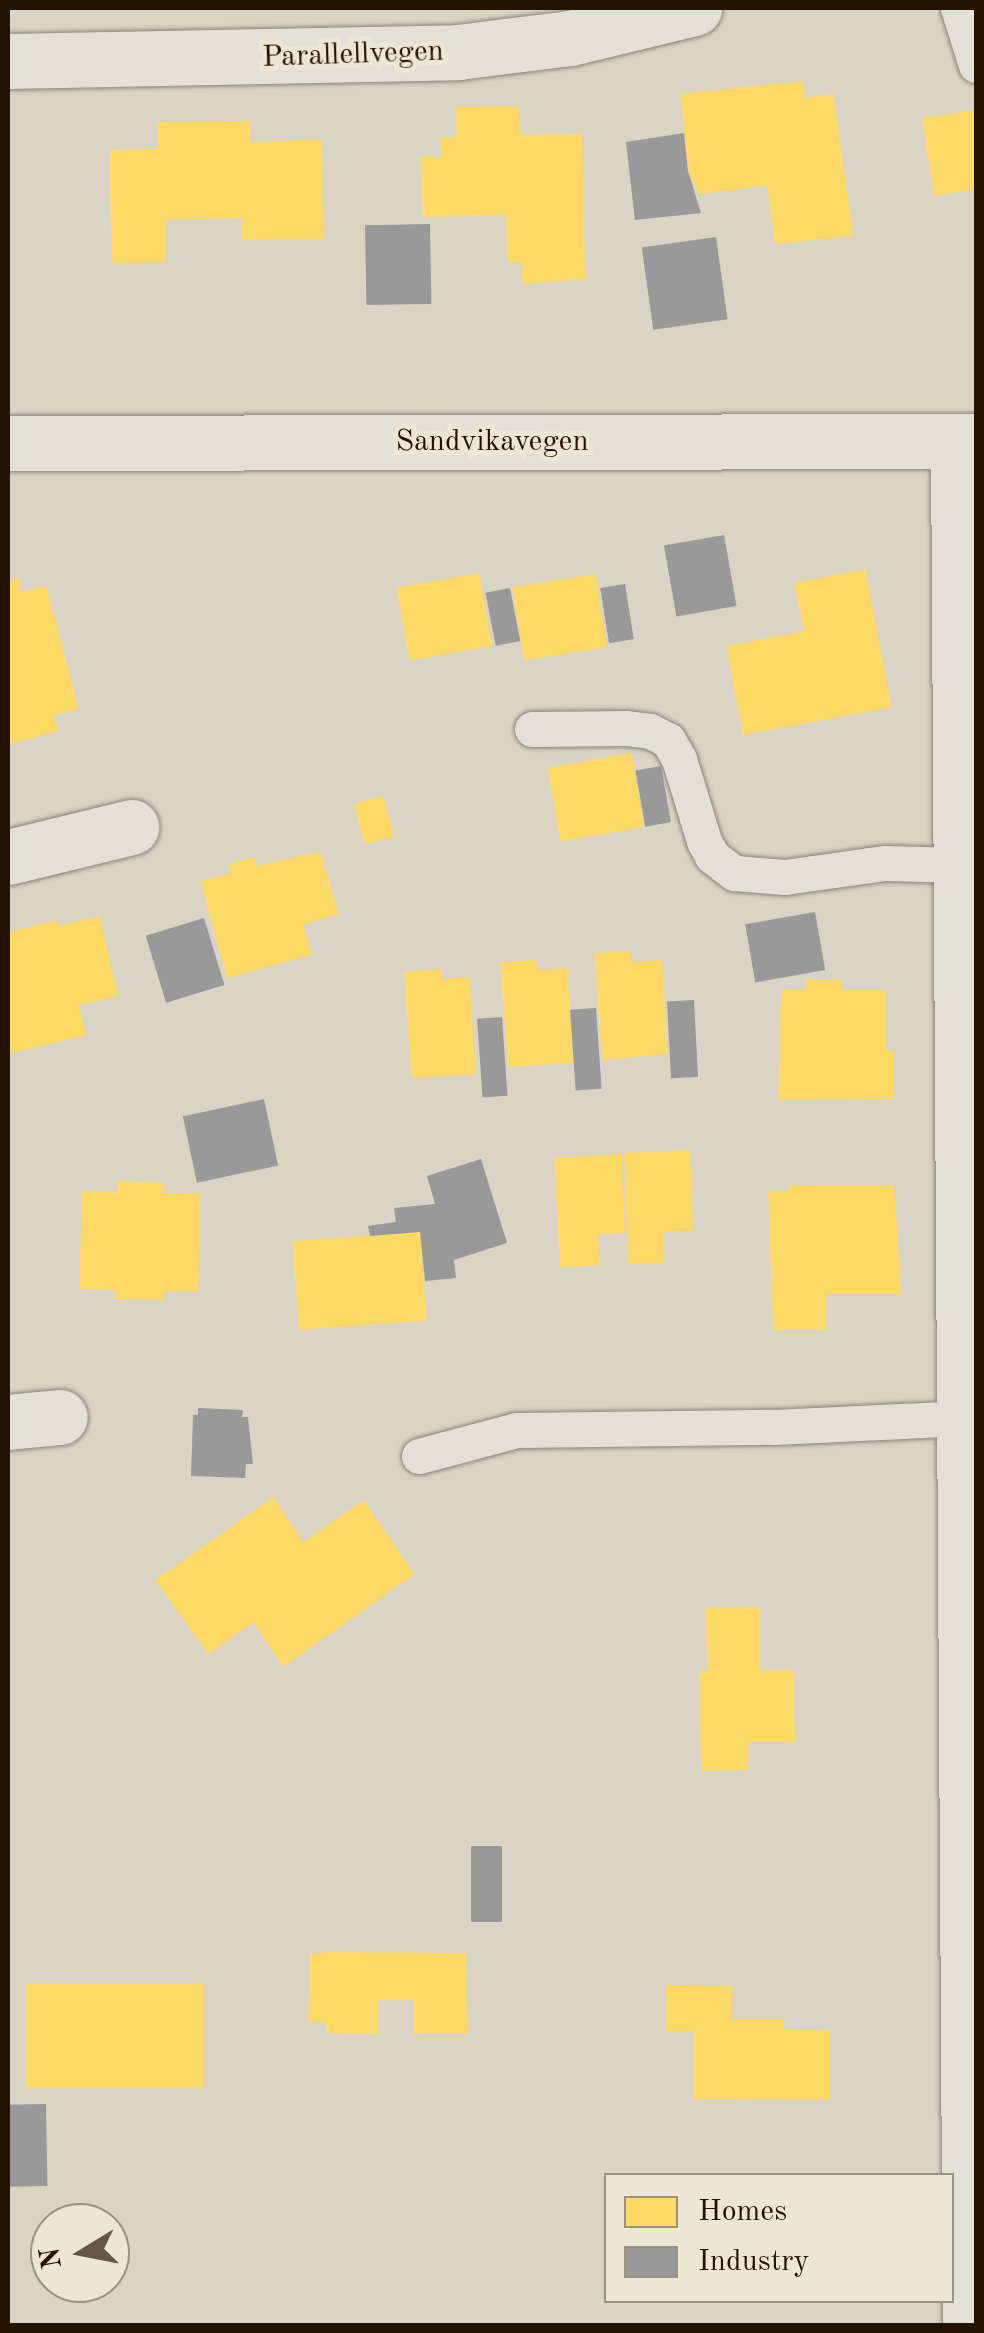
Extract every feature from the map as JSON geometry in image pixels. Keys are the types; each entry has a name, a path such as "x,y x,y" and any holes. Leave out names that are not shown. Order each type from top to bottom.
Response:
{"street":[{"name":"Parallellvegen","path":"8,61 458,52 570,38 694,8"},
{"name":"Sandvikavegen","path":"8,442 967,441"},
{"path":"967,441 961,865 970,2326"},
{"path":"8,857 132,827"}],"lane":[{"path":"958,8 976,65"},
{"path":"532,729 626,728 650,730 668,740 678,759 704,841 712,856 734,873 785,877 885,863 961,865"},
{"path":"420,1456 517,1430 965,1418"}],"building: Homes":[{"path":"802,81 804,98 833,94 853,236 775,244 767,186 698,194 688,171 680,94"},
{"path":"518,106 520,135 582,134 585,279 522,284 521,262 507,262 506,215 423,217 420,157 441,157 440,137 456,137 455,107"},
{"path":"976,110 976,189 934,196 922,118"},
{"path":"249,121 250,142 322,140 323,239 242,240 241,218 166,220 166,262 112,263 109,150 157,149 157,122"},
{"path":"865,569 891,707 743,735 726,646 804,631 794,583"},
{"path":"479,573 492,646 409,660 396,588"},
{"path":"595,574 607,647 524,660 512,587"},
{"path":"18,578 21,592 46,586 78,709 53,715 58,731 8,744 8,581"},
{"path":"631,753 644,827 560,842 547,768"},
{"path":"383,796 393,837 364,844 354,803"},
{"path":"320,852 338,914 303,924 311,955 227,978 200,881 230,873 228,864 254,857 256,866"},
{"path":"99,916 118,996 78,1005 86,1035 8,1054 8,932 56,920 58,926"},
{"path":"629,951 632,962 662,960 667,1054 602,1060 594,953"},
{"path":"535,960 538,970 567,968 573,1063 508,1067 500,962"},
{"path":"441,969 442,979 469,977 476,1074 411,1078 404,972"},
{"path":"805,980 841,980 841,990 885,990 885,1051 894,1051 894,1099 778,1100 781,990 805,990"},
{"path":"690,1150 693,1230 663,1232 664,1263 628,1264 624,1153"},
{"path":"621,1154 625,1233 598,1234 599,1265 560,1268 554,1158"},
{"path":"118,1181 164,1183 163,1193 200,1193 198,1292 163,1291 163,1300 114,1299 115,1290 79,1289 82,1191 118,1192"},
{"path":"788,1185 894,1185 901,1294 825,1294 825,1330 773,1330 768,1191 788,1192"},
{"path":"420,1232 426,1321 299,1330 292,1241"},
{"path":"273,1497 303,1542 363,1500 414,1574 283,1667 253,1622 208,1654 155,1580"},
{"path":"760,1607 760,1671 793,1670 795,1742 748,1742 748,1770 701,1771 699,1671 707,1671 706,1608"},
{"path":"466,1953 467,2034 413,2034 414,2000 377,2000 377,2034 327,2033 326,2023 308,2021 310,1954"},
{"path":"25,1983 203,1983 203,2088 25,2088"},
{"path":"666,1985 731,1986 731,2019 784,2019 784,2030 830,2030 830,2100 693,2099 694,2031 665,2031"}],"building: Industry":[{"path":"684,133 688,171 701,213 635,220 626,142"},
{"path":"430,224 431,304 366,305 365,225"},
{"path":"716,237 728,319 653,330 642,247"},
{"path":"724,535 737,606 676,616 664,546"},
{"path":"625,584 634,639 609,643 600,588"},
{"path":"510,588 520,641 496,646 485,593"},
{"path":"661,766 671,822 645,827 635,771"},
{"path":"815,912 825,970 755,982 745,924"},
{"path":"204,918 224,985 166,1003 146,936"},
{"path":"694,1000 698,1077 671,1078 667,1001"},
{"path":"596,1008 602,1089 576,1091 570,1010"},
{"path":"502,1017 508,1096 483,1098 477,1019"},
{"path":"264,1099 278,1166 197,1183 183,1116"},
{"path":"481,1159 507,1243 454,1260 456,1278 425,1281 420,1232 370,1236 368,1226 396,1222 394,1208 435,1204 427,1176"},
{"path":"198,1408 243,1410 242,1417 248,1417 253,1464 246,1464 245,1478 191,1476 193,1415 198,1415"},
{"path":"471,1846 502,1846 502,1922 471,1922"},
{"path":"46,2104 47,2186 9,2187 8,2105"}]}
